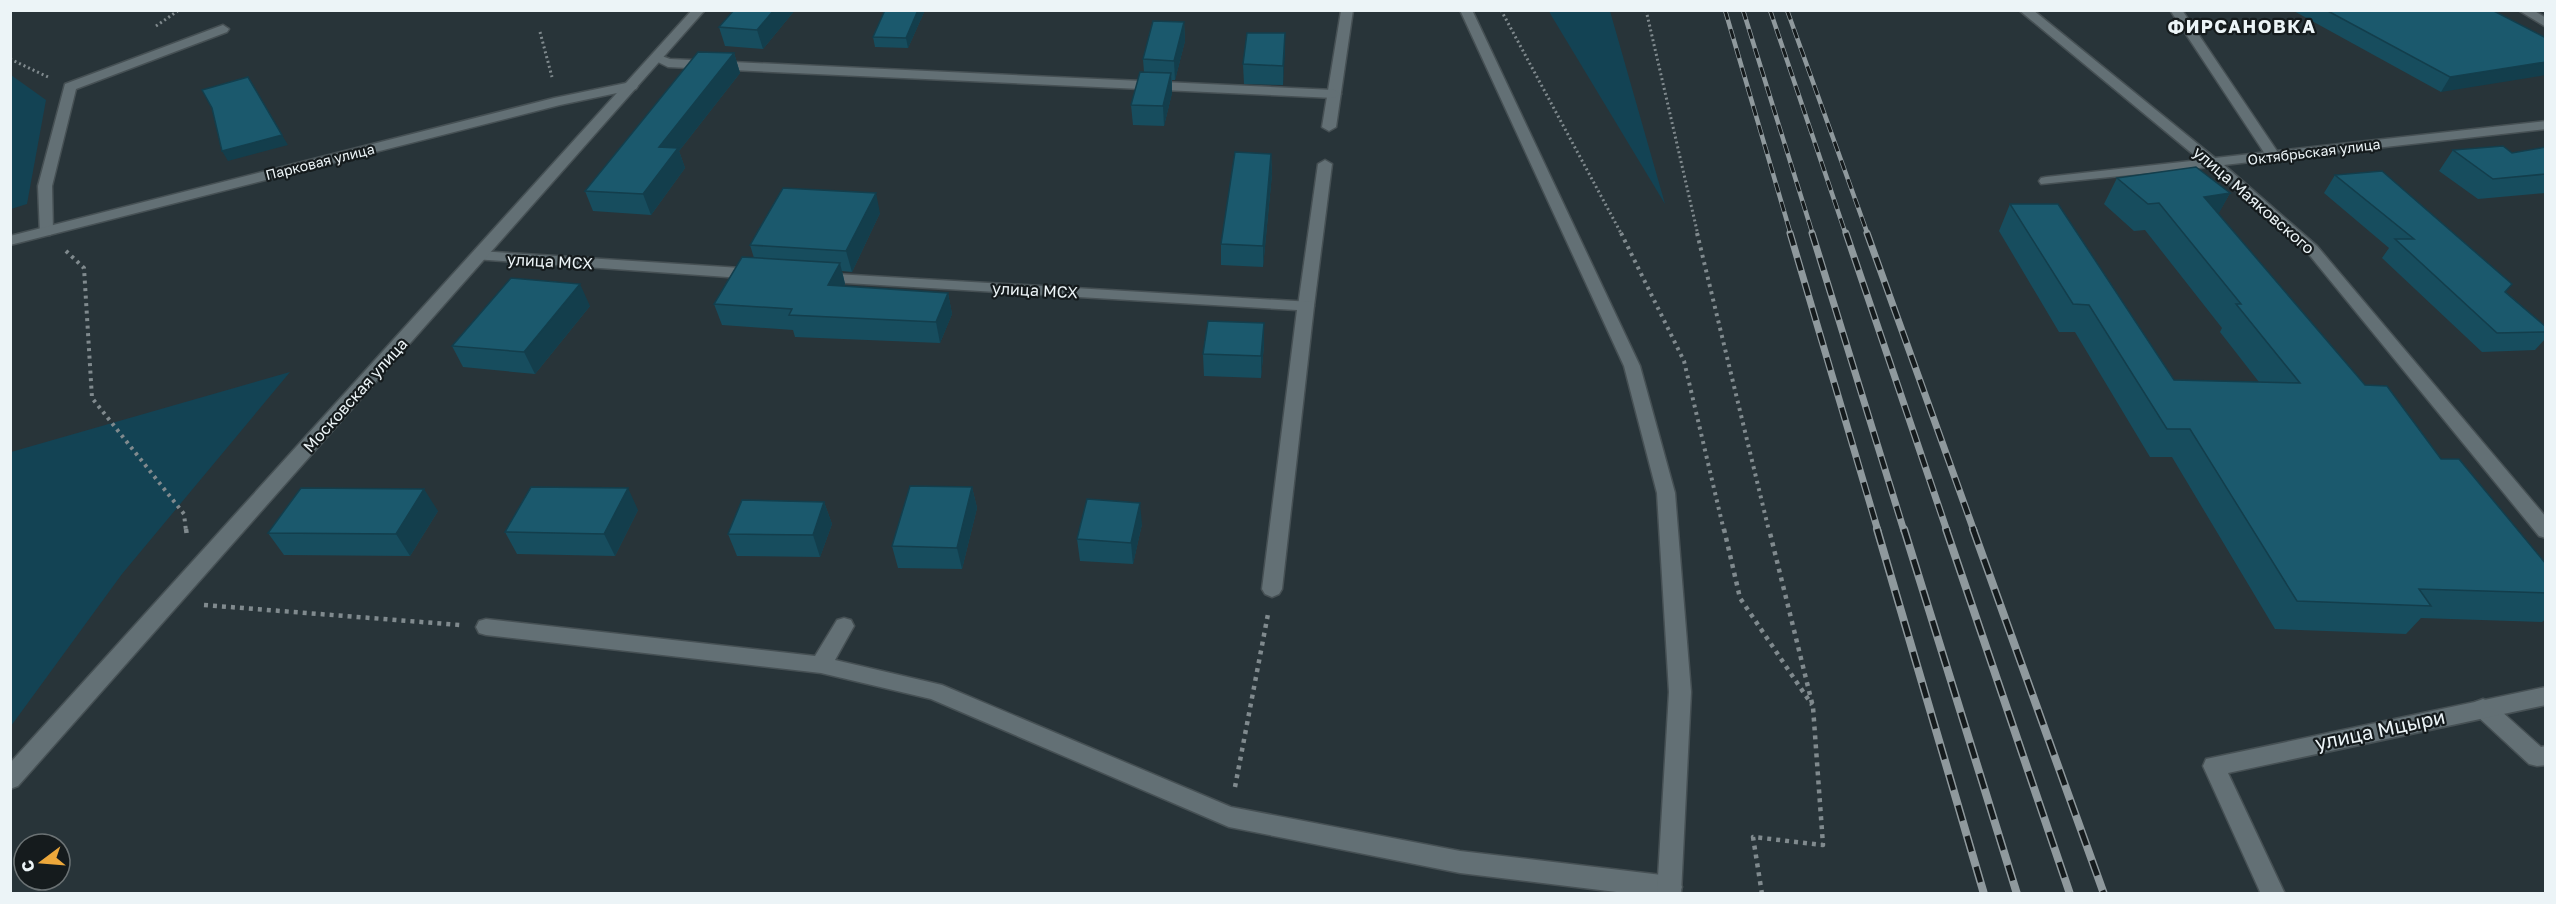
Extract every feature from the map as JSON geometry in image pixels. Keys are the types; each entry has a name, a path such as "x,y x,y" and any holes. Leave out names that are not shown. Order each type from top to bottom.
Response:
{"street":[{"name":"Московская улица","path":"10,778 699,10"},
{"path":"486,627 821,665 934,692 1229,817 1460,862 1669,890 1680,692 1666,493 1632,366 1466,10"},
{"name":"улица Маяковского","path":"2025,10 2214,164 2312,249 2546,531"},
{"path":"2176,10 2274,157"},
{"path":"2524,10 2546,23"},
{"path":"1329,127 1347,11"},
{"path":"45,232 45,186 70,87 223,29"},
{"path":"656,58 668,63 1334,94"},
{"name":"Парковая улица","path":"10,241 559,100 631,86"},
{"name":"Октябрьская улица","path":"2046,182 2546,124"},
{"path":"1272,589 1325,164"},
{"name":"улица МСХ","path":"479,256 771,275"},
{"name":"улица МСХ","path":"807,277 1306,306"},
{"path":"821,665 844,626"},
{"name":"улица Мцыри","path":"2274,894 2214,766 2546,696"},
{"path":"2483,708 2543,760"}],"path":[{"path":"1502,10 1605,200 1684,361 1740,598 1813,707"},
{"path":"1646,10 1740,415 1813,707 1823,845 1753,837 1762,894"},
{"path":"540,32 559,100"},
{"path":"10,59 70,87"},
{"path":"45,232 84,268 92,398 184,514 193,575 194,604 486,627"},
{"path":"1229,817 1272,589"}],"shaded area":[{"path":"1549,11 1610,11 1665,204 1551,15"},
{"path":"11,75 46,100 27,204 11,209"},
{"path":"290,372 122,574 11,726 11,452"}],"building":[{"path":"734,10 774,10 757,30 719,27"},
{"path":"885,10 918,10 906,38 873,37"},
{"path":"2326,10 2492,10 2546,38 2546,62 2450,77"},
{"path":"1153,21 1184,22 1174,61 1143,59"},
{"path":"1247,33 1285,33 1283,66 1243,64"},
{"path":"698,52 734,53 659,147 678,148 643,194 585,191"},
{"path":"1140,72 1171,73 1163,106 1131,105"},
{"path":"248,77 282,135 222,151 212,108 202,90"},
{"path":"2503,146 2512,153 2546,147 2546,174 2493,179 2453,150"},
{"path":"1235,152 1271,154 1263,246 1221,244"},
{"path":"2196,167 2230,193 2204,197 2365,385 2387,386 2441,459 2459,459 2546,564 2546,593 2419,589 2431,606 2297,601 2190,429 2167,429 2089,305 2073,304 2010,204 2058,204 2174,380 2300,383 2236,304 2241,304 2159,203 2148,204 2117,178"},
{"path":"2382,171 2512,284 2505,292 2546,327 2546,332 2497,333 2395,239 2414,239 2335,175"},
{"path":"783,188 876,193 846,251 750,245"},
{"path":"742,257 840,263 828,285 948,293 936,322 789,315 792,309 714,304"},
{"path":"511,278 580,284 524,352 452,346"},
{"path":"1208,321 1264,323 1261,356 1203,354"},
{"path":"910,486 972,487 957,548 892,546"},
{"path":"531,487 628,488 604,534 505,532"},
{"path":"301,488 424,489 396,534 268,533"},
{"path":"1087,499 1140,503 1131,543 1077,539"},
{"path":"742,500 824,502 813,535 728,534"}],"railway":[{"path":"1725,10 1791,235"},
{"path":"1743,10 1813,235"},
{"path":"1770,10 1846,235"},
{"path":"1787,10 1868,235"},
{"path":"1790,233 1878,531"},
{"path":"1812,233 1904,531"},
{"path":"1846,233 1947,531"},
{"path":"1867,233 1974,531"},
{"path":"1877,529 1984,894"},
{"path":"1904,529 2017,894"},
{"path":"1946,529 2070,894"},
{"path":"1973,529 2104,894"}],"district":[{"name":"ФИРСАНОВКА","path":"2242,27"}]}
